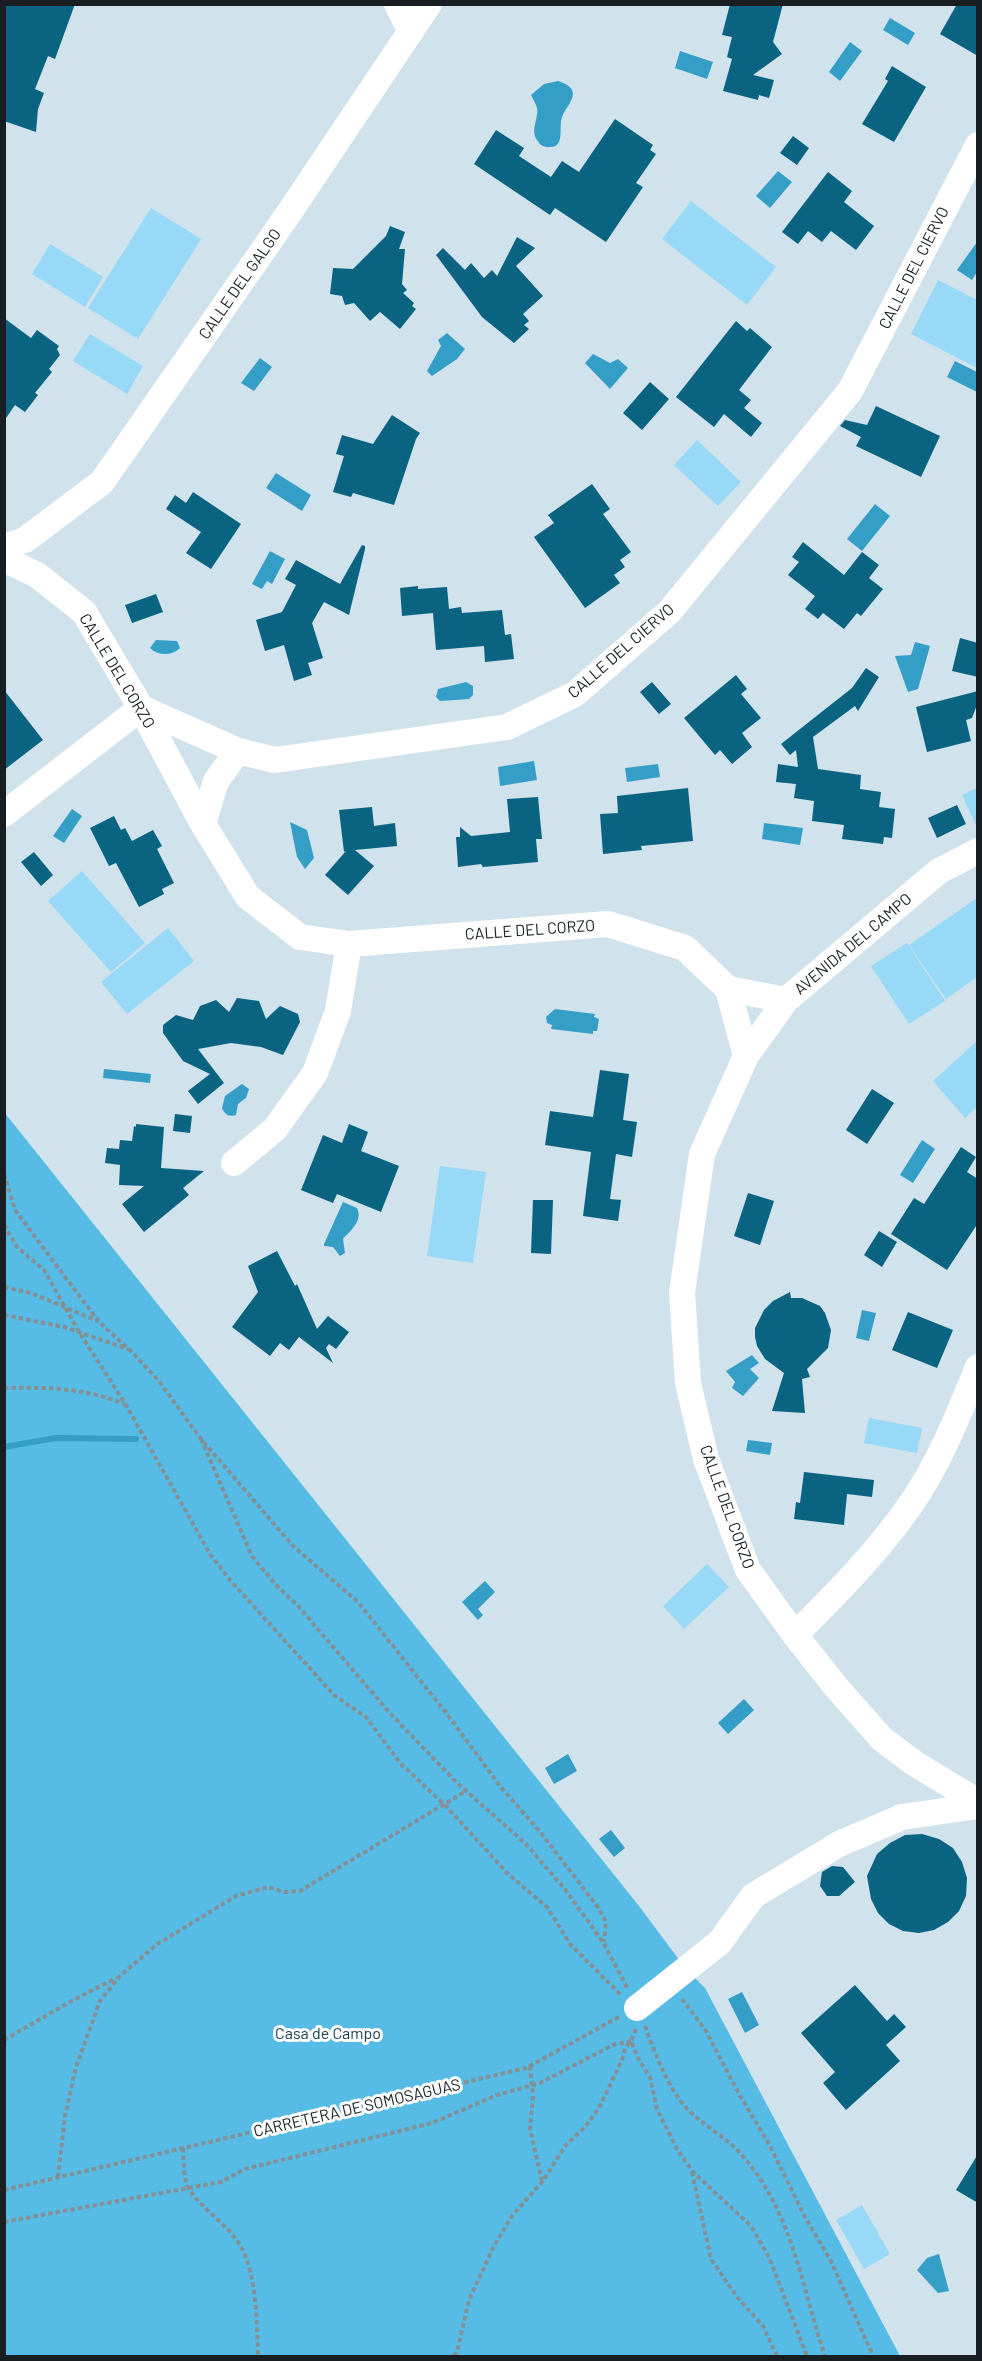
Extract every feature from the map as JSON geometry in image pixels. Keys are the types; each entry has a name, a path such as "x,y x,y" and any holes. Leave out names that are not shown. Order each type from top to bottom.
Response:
{"street":[{"path":"397,4 411,32"},
{"name":"CALLE DEL GALGO","path":"37,575 15,543 102,482 289,213 429,4"},
{"name":"CALLE DEL CIERVO","path":"141,708 238,751 275,760 507,727 575,694 669,612 850,391 978,145"},
{"name":"CALLE DEL CORZO","path":"4,559 37,575 84,612 141,708 203,824 248,897 300,937 349,944 608,924 685,948 728,990"},
{"path":"4,814 141,708"},
{"path":"203,824 216,782 238,751"},
{"name":"AVENIDA DEL CAMPO","path":"746,1056 786,1000 939,871 978,851"},
{"path":"234,1163 275,1129 315,1073 338,1011 349,944"},
{"path":"746,1056 728,990 786,1000"},
{"name":"CALLE DEL CORZO","path":"746,1056 702,1154 682,1293 688,1383 706,1459 748,1570 795,1635 836,1687 882,1739 914,1763 978,1804"},
{"path":"795,1635 861,1569 912,1503 952,1430 978,1367"},
{"path":"636,2016 677,1976 720,1942 753,1896 839,1844 902,1817 978,1804"}],"path":[{"path":"4,1174 15,1210 99,1322 158,1380 201,1439 293,1546 358,1602 447,1714 500,1786 541,1833 597,1906 606,1922 606,1935 603,1942"},
{"path":"4,1225 17,1247 44,1270 79,1332 126,1405 210,1554 230,1580 334,1695 367,1718 400,1763 445,1804 508,1874 547,1906 570,1944 606,1978 636,2016 631,2041 625,2048 622,2060 599,2108 585,2127 566,2145 542,2182 512,2216 494,2246 469,2300 457,2352 454,2356"},
{"path":"4,1287 31,1293 99,1322"},
{"path":"4,1315 79,1332 131,1351"},
{"path":"4,1388 74,1389 103,1395 126,1405"},
{"path":"201,1439 252,1556 388,1711 466,1791 525,1843 564,1888 603,1942 664,2074 683,2103 698,2119 734,2146 770,2194 791,2239 825,2356"},
{"path":"58,2177 65,2116 76,2067 100,2001 120,1976 156,1945 236,1896 268,1887 284,1892 300,1891 466,1791"},
{"path":"4,2040 68,2002 120,1976"},
{"path":"677,1976 739,2094 770,2146 805,2217 831,2261 873,2356"},
{"name":"CARRETERA DE SOMOSAGUAS","path":"4,2190 530,2066 636,2016"},
{"path":"4,2222 221,2182 245,2169 432,2123 497,2095 531,2085 613,2045 631,2041"},
{"path":"631,2041 639,2060 651,2077 657,2109 677,2149 692,2171 751,2226 769,2257 807,2356"},
{"path":"530,2066 533,2106 530,2129 542,2182"},
{"path":"183,2148 187,2188 230,2231 243,2250 256,2306 258,2356"},
{"path":"692,2171 711,2259 736,2297 763,2326 777,2356"}],"shaded area":[{"path":"890,18 915,33 908,45 883,30"},
{"path":"850,42 862,51 840,81 829,72"},
{"path":"680,51 713,62 707,79 675,68"},
{"path":"558,81 571,89 573,93 562,117 560,141 554,146 545,147 535,136 537,108 531,95 544,84"},
{"path":"778,171 792,182 770,208 756,196"},
{"path":"691,201 776,267 747,305 662,239"},
{"path":"151,208 201,239 138,339 88,308"},
{"path":"977,242 977,272 972,280 957,270"},
{"path":"50,244 103,277 85,307 32,274"},
{"path":"938,280 977,300 977,368 911,334"},
{"path":"447,333 465,349 457,359 432,376 427,371 441,346 438,340"},
{"path":"90,334 143,366 127,394 73,361"},
{"path":"593,354 610,363 618,359 628,368 610,389 585,363"},
{"path":"260,358 272,367 254,391 241,383"},
{"path":"955,361 977,372 977,392 947,377"},
{"path":"697,440 741,482 718,506 674,465"},
{"path":"276,473 311,495 302,511 266,488"},
{"path":"875,504 890,516 862,551 847,539"},
{"path":"270,551 285,559 272,584 267,581 262,589 252,584"},
{"path":"156,640 177,641 180,648 169,654 161,654 150,648"},
{"path":"915,642 930,646 918,689 908,692 895,656 911,655"},
{"path":"466,682 473,686 473,695 469,699 440,701 436,697 438,689"},
{"path":"534,761 537,780 500,786 498,767"},
{"path":"658,764 660,777 627,782 625,768"},
{"path":"977,788 978,825 976,825 962,795"},
{"path":"72,809 82,816 64,843 53,836"},
{"path":"290,822 307,830 314,858 305,869 297,857"},
{"path":"764,823 803,828 800,845 762,839"},
{"path":"82,871 145,943 111,972 48,901"},
{"path":"977,898 977,977 946,999 909,945"},
{"path":"168,928 194,961 127,1014 101,982"},
{"path":"907,943 945,1001 909,1024 871,966"},
{"path":"555,1009 595,1014 594,1017 599,1019 597,1031 593,1031 593,1034 551,1029 552,1025 547,1023 546,1017"},
{"path":"977,1041 977,1107 965,1118 933,1081"},
{"path":"104,1069 151,1074 150,1083 103,1078"},
{"path":"242,1084 249,1089 246,1098 238,1104 236,1115 228,1115 222,1108 225,1096"},
{"path":"922,1140 935,1149 913,1183 900,1175"},
{"path":"440,1166 486,1172 473,1263 427,1256"},
{"path":"343,1202 357,1208 358,1217 355,1225 343,1239 345,1253 340,1256 333,1247 324,1246 324,1244"},
{"path":"862,1310 876,1313 869,1341 856,1338"},
{"path":"752,1355 759,1363 750,1369 759,1378 743,1396 732,1388 735,1382 726,1371"},
{"path":"869,1418 922,1428 917,1453 864,1443"},
{"path":"748,1440 772,1443 770,1455 746,1451"},
{"path":"707,1564 729,1587 684,1629 663,1606"},
{"path":"485,1581 495,1592 478,1609 483,1615 478,1620 462,1602"},
{"path":"744,1699 754,1710 728,1734 718,1723"},
{"path":"568,1754 577,1771 554,1784 545,1768"},
{"path":"611,1830 625,1848 614,1857 599,1839"},
{"path":"742,1992 759,2025 745,2033 728,1999"},
{"path":"862,2205 890,2254 864,2269 836,2220"},
{"path":"939,2254 949,2291 938,2293 917,2270 927,2258"}],"green space":[{"name":"Casa de Campo","path":"4,1112 639,1906 686,1969 705,1988 900,2356 5,2356"}],"building":[{"path":"4,4 75,4 55,59 48,56 35,89 44,93 38,109 36,132 4,121"},
{"path":"730,4 783,4 773,42 782,54 753,75 774,80 769,98 759,95 758,100 723,91 732,59 727,57 732,37 722,35"},
{"path":"957,4 978,4 978,56 940,34"},
{"path":"892,66 926,87 894,142 862,124 888,81 885,79"},
{"path":"615,119 653,145 650,150 656,154 636,183 643,187 606,242 555,208 550,215 474,164 496,130 524,148 519,156 551,177 562,161 579,172"},
{"path":"793,136 809,148 797,165 780,153"},
{"path":"828,172 852,191 844,202 874,226 856,250 831,231 822,242 808,231 798,244 782,232"},
{"path":"390,226 405,232 399,249 405,249 402,284 407,290 403,293 414,303 412,306 416,309 400,329 380,312 370,321 354,303 345,305 342,296 330,294 333,268 353,269 386,236"},
{"path":"517,237 535,248 516,266 543,296 523,314 529,321 524,325 529,329 514,343 482,317 436,255 443,248 465,270 471,263 484,278 492,270 497,276"},
{"path":"4,318 31,338 37,330 59,346 57,349 60,355 49,369 52,372 35,393 38,395 25,412 15,405 4,421"},
{"path":"736,321 747,331 750,328 772,347 739,390 751,400 744,408 762,423 751,437 724,414 714,427 676,397"},
{"path":"650,382 669,399 642,430 623,413"},
{"path":"876,406 940,436 921,477 856,446 861,437 840,426 845,420 867,425"},
{"path":"392,415 420,433 394,505 353,493 351,497 333,492 344,456 336,454 342,435 373,444"},
{"path":"592,484 610,509 603,514 631,552 620,560 625,567 614,575 620,583 585,608 534,537 554,523 548,515"},
{"path":"193,492 241,524 211,569 186,553 201,532 166,509 175,495 186,503"},
{"path":"803,542 844,575 862,552 879,565 869,578 883,589 861,616 857,613 844,629 823,613 818,619 805,609 815,596 788,575 799,562 792,557"},
{"path":"362,545 365,549 349,615 324,602 312,623 323,658 308,663 312,675 294,681 284,645 265,651 256,620 282,612 296,585 285,579 296,560 340,584"},
{"path":"418,586 418,589 447,587 449,609 461,607 462,613 502,610 505,635 511,634 514,659 485,662 484,646 436,650 433,613 402,616 400,588"},
{"path":"156,594 163,612 132,623 125,605"},
{"path":"960,638 978,643 978,677 952,671"},
{"path":"866,668 879,677 858,711 855,706 813,737 818,769 861,775 860,789 881,792 879,807 895,809 892,838 884,837 883,844 842,839 844,825 812,821 814,801 794,798 796,784 776,782 778,764 798,767 796,750 790,755 781,744 852,688"},
{"path":"736,675 747,689 741,694 761,718 742,733 752,747 732,764 720,750 715,755 684,718"},
{"path":"652,682 671,704 659,714 640,692"},
{"path":"4,690 43,740 4,770"},
{"path":"978,691 978,702 972,718 966,720 971,741 927,752 916,707"},
{"path":"688,788 693,841 641,846 642,850 603,854 600,814 618,813 617,796"},
{"path":"538,797 542,839 536,839 538,862 458,867 456,837 460,837 460,827 471,836 510,832 507,799"},
{"path":"957,805 966,824 937,838 928,818"},
{"path":"372,807 374,826 395,823 397,846 355,850 374,866 348,895 325,875 346,851 344,852 339,810"},
{"path":"114,816 121,830 125,828 132,841 153,830 162,846 157,849 174,883 162,889 164,894 139,907 116,863 109,866 90,828"},
{"path":"34,852 53,875 41,886 21,862"},
{"path":"237,998 259,1001 266,1019 280,1006 298,1014 300,1022 283,1055 261,1047 231,1043 198,1049 224,1083 198,1104 188,1091 210,1074 183,1061 163,1033 163,1025 176,1015 193,1020 200,1006 216,1000 229,1012"},
{"path":"600,1070 629,1074 623,1120 637,1122 632,1157 616,1154 610,1199 621,1200 618,1221 583,1216 591,1152 545,1145 550,1111 593,1117"},
{"path":"872,1089 894,1103 867,1144 846,1130"},
{"path":"175,1114 192,1116 190,1133 173,1131"},
{"path":"136,1124 164,1127 161,1168 204,1171 183,1188 189,1195 144,1232 122,1204 144,1186 119,1185 120,1165 105,1163 107,1148 119,1149 120,1140 132,1141"},
{"path":"349,1124 368,1132 361,1151 399,1166 381,1212 337,1194 333,1203 301,1190 323,1135 342,1143"},
{"path":"961,1147 976,1157 967,1172 978,1179 978,1223 947,1270 891,1234 914,1198 924,1204"},
{"path":"748,1193 774,1201 760,1245 734,1236"},
{"path":"533,1200 553,1200 551,1254 531,1253"},
{"path":"879,1231 897,1242 882,1267 864,1255"},
{"path":"277,1251 295,1286 297,1284 317,1329 328,1316 349,1332 336,1349 329,1344 326,1348 333,1363 299,1337 289,1350 280,1343 270,1356 232,1327 258,1292 248,1266"},
{"path":"790,1292 791,1298 802,1298 820,1306 831,1330 828,1348 807,1369 810,1377 802,1379 805,1413 772,1411 784,1373 765,1359 757,1346 755,1337 755,1328 764,1310 773,1301"},
{"path":"908,1312 953,1330 937,1368 892,1350"},
{"path":"804,1472 874,1480 872,1497 847,1494 844,1525 794,1519 796,1502 800,1503"},
{"path":"922,1834 939,1839 953,1848 962,1862 967,1878 966,1896 959,1911 948,1922 934,1930 919,1933 903,1931 889,1924 878,1913 871,1899 867,1876 877,1854 890,1843 905,1835"},
{"path":"832,1866 843,1867 855,1882 839,1896 827,1896 820,1886 822,1872"},
{"path":"855,1985 887,2021 894,2014 906,2027 886,2045 900,2061 846,2110 823,2083 835,2072 801,2033"},
{"path":"978,2154 978,2203 956,2190"}],"waterway":[{"path":"4,1447 56,1438 136,1439"}]}
